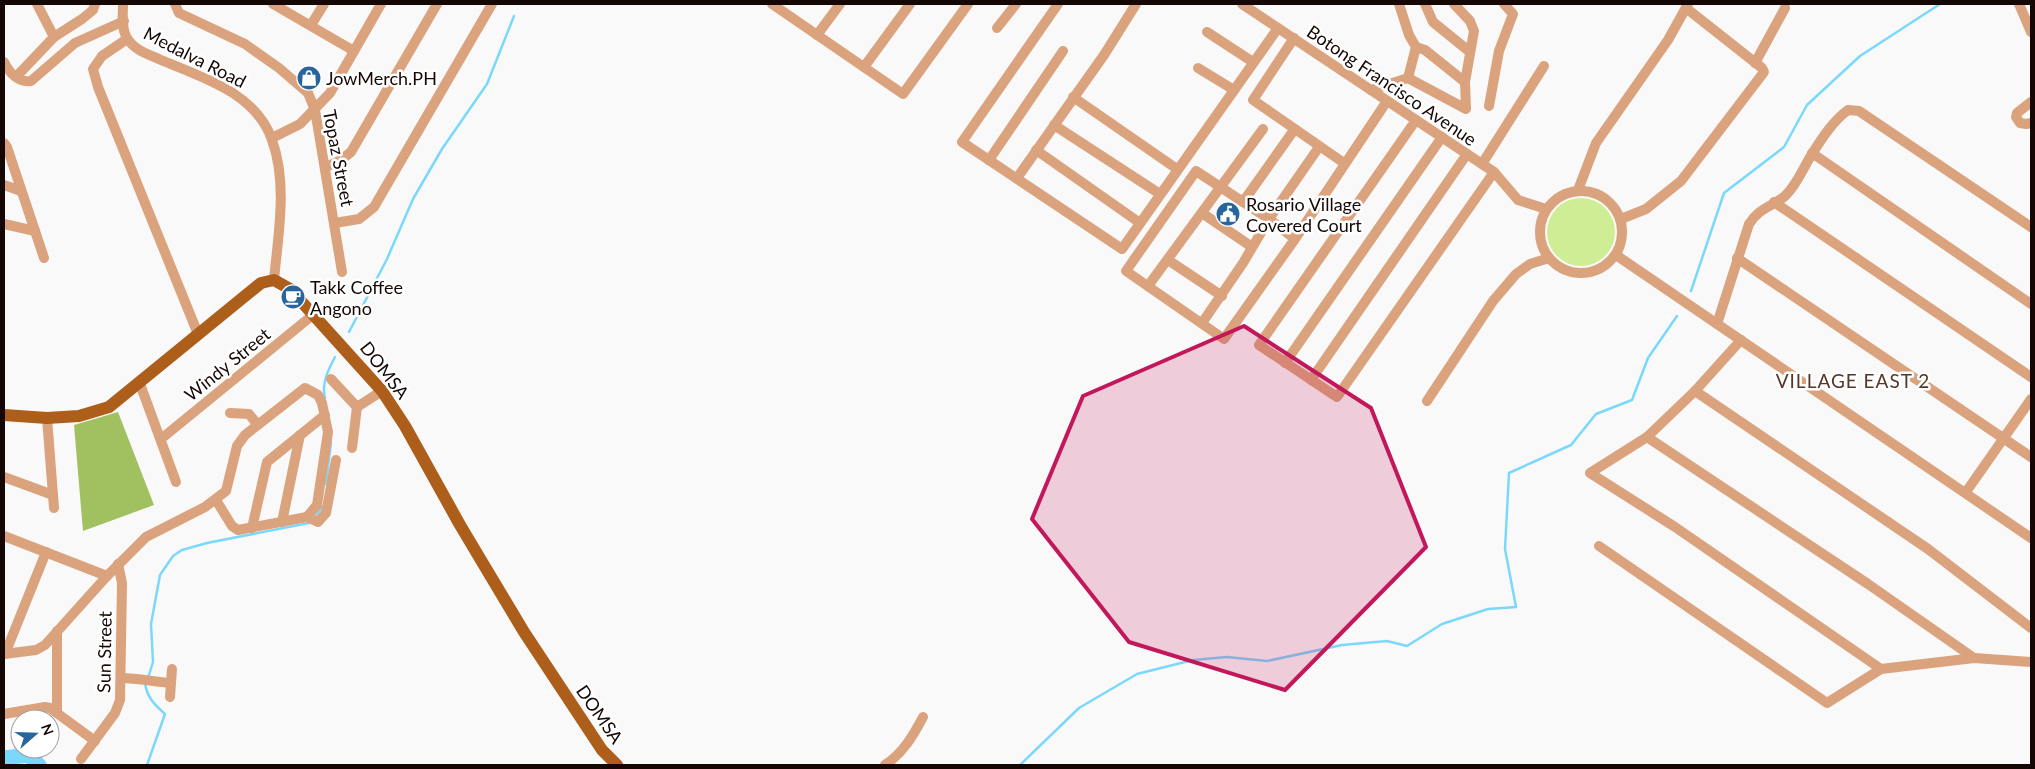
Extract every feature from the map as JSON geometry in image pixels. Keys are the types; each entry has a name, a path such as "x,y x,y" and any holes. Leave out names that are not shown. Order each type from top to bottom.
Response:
{"main road":[{"path":"4,415 48,418 80,416 109,408 261,283 274,280"},
{"name":"DOMSA","path":"274,280 290,289 382,391 405,426 460,525 524,632 602,750 617,765"}],"street":[{"path":"37,4 54,37"},
{"path":"16,77 54,37 82,19 93,10 95,4"},
{"name":"Medalva Road","path":"123,4 124,33 138,50 225,87 236,95 261,121 272,138 276,154 281,210 274,280"},
{"name":"Topaz Street","path":"175,4 179,14 246,44 279,68 308,93 315,110 326,167 342,272"},
{"path":"273,4 354,51"},
{"path":"311,26 324,4"},
{"path":"272,138 300,124 330,93 382,4"},
{"path":"326,167 352,152 437,4"},
{"path":"335,223 359,219 374,207 492,4"},
{"path":"772,4 904,94 968,4"},
{"path":"817,35 840,4"},
{"path":"997,28 1016,4"},
{"path":"1058,4 962,142 1122,249 1278,28"},
{"path":"1017,178 1104,55 1136,4"},
{"name":"Botong Francisco Avenue","path":"1242,4 1494,172 1518,200 1546,209"},
{"path":"1399,4 1409,34 1416,47 1408,78"},
{"path":"1425,4 1433,22 1470,52"},
{"path":"1371,90 1408,78 1466,109 1465,82 1474,31 1470,21 1454,4"},
{"path":"1489,106 1499,51 1513,14 1504,4"},
{"path":"2019,4 2031,32"},
{"path":"864,67 905,6"},
{"path":"1578,190 1596,143 1668,40 1687,6 1764,72 1681,181 1646,209 1621,219"},
{"path":"1755,63 1785,8"},
{"path":"4,62 16,77 27,82 31,81 75,43 124,21"},
{"path":"1207,32 1254,62"},
{"path":"1294,38 1253,100 1344,163"},
{"path":"127,39 102,56 92,69 198,334"},
{"path":"1416,47 1425,50 1465,82"},
{"path":"989,160 1063,51"},
{"path":"1482,164 1544,66"},
{"path":"1198,68 1234,90"},
{"path":"1074,97 1177,170"},
{"path":"1295,239 1269,219 1196,171 1126,271 1224,339 1295,239 1387,101"},
{"path":"2031,102 2017,113 2016,117 2020,123 2031,123"},
{"path":"1717,324 1749,224 1757,213 1784,196 1794,186 1812,153 1837,118 1848,110 1859,111 2031,227"},
{"path":"1416,120 1259,346 1337,397 1494,172"},
{"path":"1054,125 1160,194"},
{"path":"1148,286 1263,129"},
{"path":"1243,202 1294,130"},
{"path":"1285,363 1442,137"},
{"path":"4,143 7,147 44,258"},
{"path":"1202,323 1222,296 1269,219 1319,147"},
{"path":"1036,150 1140,223"},
{"path":"1812,153 2031,304"},
{"path":"1311,380 1467,154"},
{"path":"4,185 21,191"},
{"path":"1578,190 1597,193 1611,203 1621,219 1623,237 1616,255 1605,266 1585,274 1565,271 1549,258 1540,239 1540,223 1546,209 1558,198 1578,190"},
{"path":"1774,202 2031,377"},
{"path":"1202,213 1252,247"},
{"path":"4,224 35,231"},
{"path":"1616,255 2031,538"},
{"path":"1427,401 1493,301 1516,274 1530,264 1549,258"},
{"path":"1737,258 2031,457"},
{"path":"1168,260 1222,296"},
{"name":"Windy Street","path":"161,439 314,314"},
{"path":"1741,340 1695,391 1647,437 1590,474 1675,526 1881,669"},
{"path":"332,379 357,407 352,448"},
{"path":"140,384 176,482"},
{"path":"46,552 4,654 36,650 44,645 118,564 146,537 216,500 226,491 237,446 245,435 305,388 318,396 322,403 328,432 326,456 317,505 307,517"},
{"path":"357,407 382,391"},
{"path":"1695,391 1928,549 2031,628"},
{"path":"1966,492 2031,399"},
{"path":"230,412 249,414 258,425"},
{"path":"252,528 267,462 325,415"},
{"path":"48,418 54,508"},
{"path":"282,522 300,434"},
{"path":"1647,437 1860,579 1974,658"},
{"path":"216,500 232,526 238,530 307,517 318,522 326,513 336,460"},
{"path":"4,477 54,495"},
{"path":"4,536 107,576"},
{"path":"1599,546 1827,703 1881,669 1974,658 2031,662"},
{"name":"Sun Street","path":"81,759 115,713 120,700 122,583 118,564"},
{"path":"57,631 57,709"},
{"path":"170,697 172,669"},
{"path":"121,678 172,683"},
{"path":"33,709 45,707 49,709"},
{"path":"60,715 95,741"},
{"path":"885,765 897,757 923,717"}],"highlighted area":[{"path":"1244,326 1371,408 1426,547 1285,690 1129,642 1032,519 1083,396"}],"green space":[{"path":"1581,198 1594,201 1605,208 1612,219 1615,232 1612,245 1605,256 1594,263 1581,266 1568,263 1557,256 1550,245 1547,232 1550,219 1557,208 1568,201"},
{"path":"118,412 154,505 83,531 74,425"}],"waterway":[{"path":"1691,291 1724,193 1784,147 1807,105 1860,56 1940,4"},
{"path":"349,332 387,259 413,199 442,149 487,84 514,16"},
{"path":"1020,765 1079,708 1137,674 1193,660 1227,657 1267,661 1342,645 1387,641 1407,646 1442,624 1488,609 1516,607 1505,549 1509,473 1571,445 1596,414 1632,400 1648,358 1677,316"},
{"path":"325,398 325,382 335,357"},
{"path":"326,484 331,442"},
{"path":"316,517 322,507"},
{"path":"148,678 153,662 151,624 160,575 173,556 182,550 207,543 309,523"},
{"path":"145,683 150,697 165,714 147,765"},
{"path":"4,758 28,755 39,765"}],"place":[{"name":"JowMerch.PH","path":"309,78"},
{"name":"Rosario Village Covered Court","path":"1228,214"},
{"name":"Takk Coffee Angono","path":"293,297"}],"district":[{"name":"VILLAGE EAST 2","path":"1853,380"}]}
